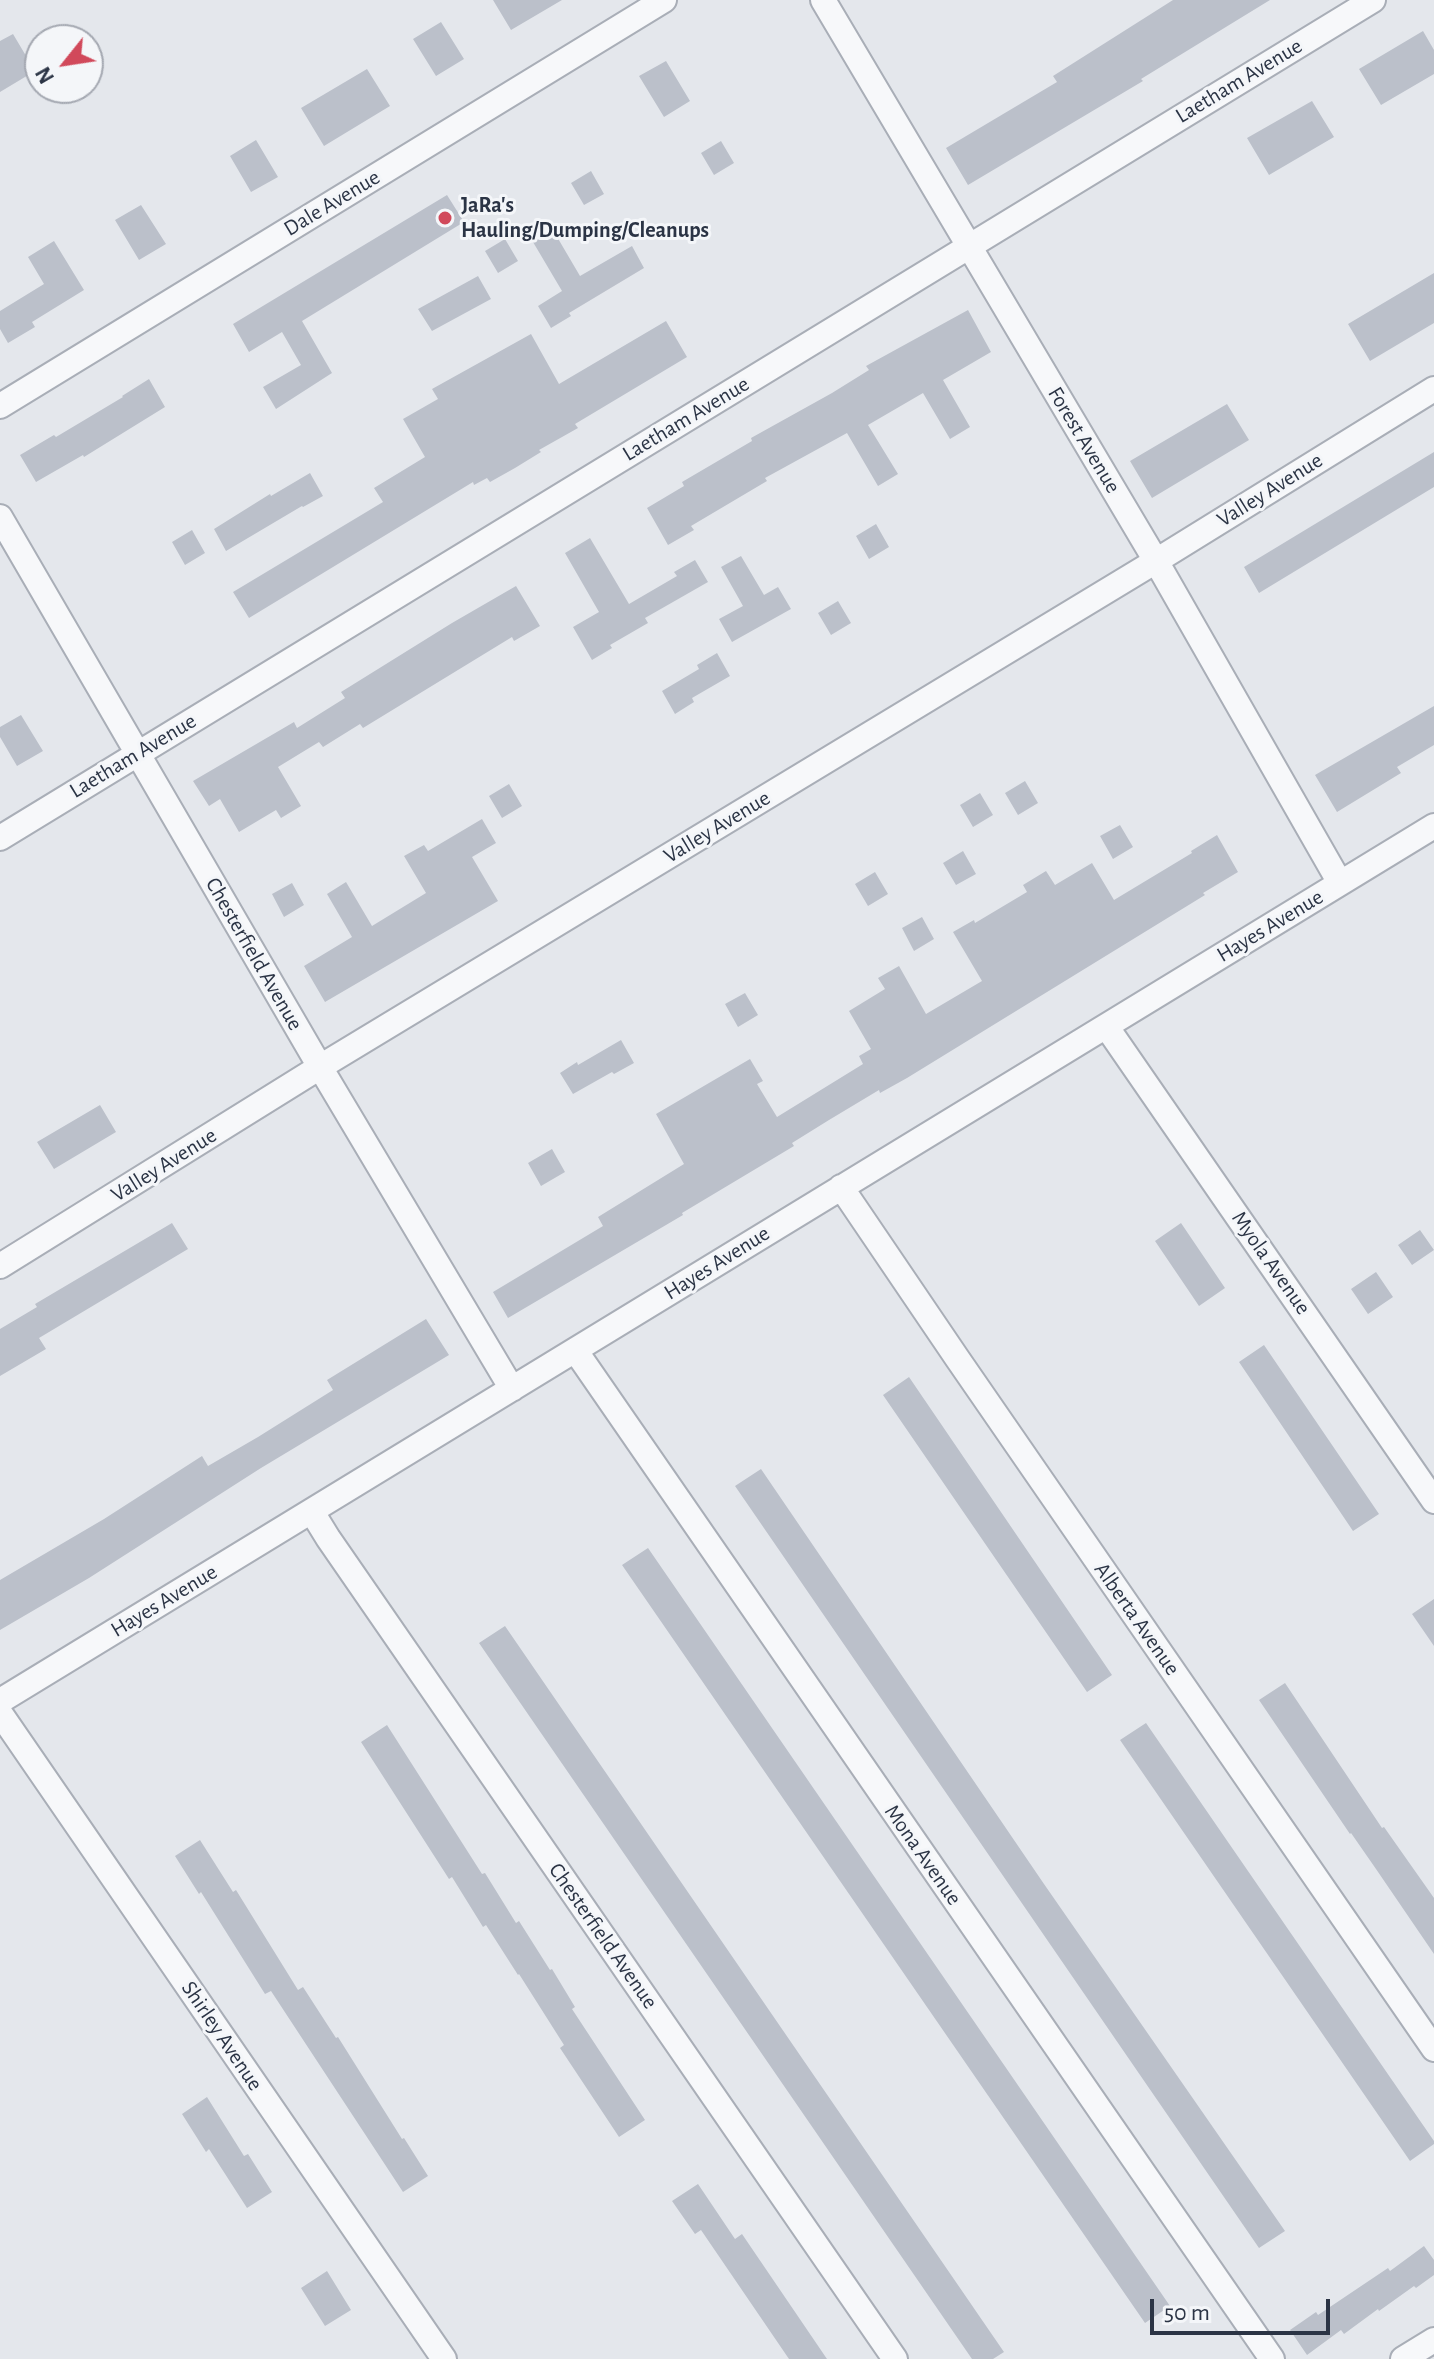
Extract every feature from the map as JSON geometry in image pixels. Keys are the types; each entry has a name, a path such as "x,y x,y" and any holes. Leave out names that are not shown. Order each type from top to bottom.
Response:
{"street":[{"name":"Dale Avenue","path":"0,406 664,0"},
{"name":"Forest Avenue","path":"823,0 1156,561 1340,883"},
{"name":"Laetham Avenue","path":"0,838 1373,0"},
{"name":"Valley Avenue","path":"0,1266 320,1067 1434,389"},
{"name":"Chesterfield Avenue","path":"0,517 320,1067 512,1389"},
{"name":"Hayes Avenue","path":"0,1701 1434,826"},
{"name":"Myola Avenue","path":"1106,1026 1434,1501"},
{"name":"Alberta Avenue","path":"841,1187 1434,2049"},
{"name":"Mona Avenue","path":"575,1350 1272,2359"},
{"name":"Chesterfield Avenue","path":"312,1512 895,2359"},
{"name":"Shirley Avenue","path":"0,1713 444,2359"},
{"path":"1403,2359 1434,2340"}],"building":[{"path":"493,0 562,0 511,30"},
{"path":"1173,0 1270,0 1141,79 1143,81 968,185 946,148 1057,82 1053,76"},
{"path":"441,22 464,59 436,76 413,39"},
{"path":"1423,31 1434,50 1434,74 1381,105 1359,69"},
{"path":"13,34 24,52 24,78 0,92 0,41"},
{"path":"666,61 690,101 664,117 639,76"},
{"path":"367,69 390,106 324,146 301,108"},
{"path":"1312,101 1334,137 1269,175 1247,138"},
{"path":"256,140 278,177 251,192 230,156"},
{"path":"721,141 734,163 714,175 701,153"},
{"path":"591,171 604,194 584,205 571,183"},
{"path":"447,195 464,222 302,321 332,373 276,409 263,387 301,365 282,332 249,352 233,324"},
{"path":"141,205 166,244 139,260 115,220"},
{"path":"553,230 580,276 632,246 644,268 569,313 571,316 551,328 538,306 562,291 533,242"},
{"path":"505,239 518,261 498,273 485,251"},
{"path":"54,241 84,290 32,322 35,327 8,343 0,329 0,311 44,284 28,257"},
{"path":"1434,273 1434,323 1370,361 1348,324"},
{"path":"478,276 491,299 432,331 418,309"},
{"path":"968,310 991,352 943,380 970,427 950,439 923,393 868,425 898,474 878,486 847,433 765,478 767,481 691,526 694,530 668,545 647,508 684,486 682,482 752,441 751,438 869,370 866,366"},
{"path":"666,321 687,357 575,424 578,428 515,468 490,482 487,478 474,485 473,482 249,618 233,592 383,502 374,488 425,457 403,419 438,399 432,389 531,334 559,384"},
{"path":"149,379 165,407 84,457 36,482 20,455 54,435 56,437"},
{"path":"1227,404 1249,440 1152,498 1130,461"},
{"path":"1434,452 1434,487 1259,593 1244,567"},
{"path":"310,473 323,496 226,551 214,529"},
{"path":"876,524 889,547 869,559 856,536"},
{"path":"192,530 205,553 185,565 172,542"},
{"path":"590,538 629,604 677,576 674,572 695,560 708,582 645,618 648,623 610,645 612,648 592,660 573,627 599,612 565,553"},
{"path":"741,556 764,595 778,587 791,609 732,642 719,619 743,606 721,567"},
{"path":"516,586 540,626 514,641 512,637 363,728 360,724 323,747 319,742 278,767 301,806 281,818 276,810 239,832 220,799 209,806 193,781 294,722 297,728 345,698 341,692"},
{"path":"838,601 851,623 831,635 818,613"},
{"path":"717,653 730,676 692,698 694,702 675,714 662,691 699,669 697,665"},
{"path":"1434,706 1434,745 1397,767 1401,773 1337,812 1315,775"},
{"path":"21,715 43,751 17,766 0,737 0,727"},
{"path":"1025,781 1038,803 1018,815 1005,793"},
{"path":"509,784 522,806 502,818 489,796"},
{"path":"980,793 993,815 973,827 960,805"},
{"path":"482,819 496,843 472,857 498,901 325,1002 304,966 352,937 327,894 346,882 372,926 426,893 404,856 424,845 428,851"},
{"path":"1120,825 1133,847 1113,859 1100,836"},
{"path":"1217,835 1238,872 1203,893 1205,895 907,1078 880,1093 879,1090 829,1120 792,1143 794,1146 683,1215 508,1318 493,1292 603,1226 598,1217 684,1164 656,1114 750,1059 763,1081 757,1084 777,1117 863,1064 859,1056 871,1049 849,1011 885,989 878,978 899,966 926,1014 982,981 953,932 974,920 975,923 1027,892 1023,885 1046,871 1055,885 1092,863 1114,900"},
{"path":"963,851 976,874 956,885 943,863"},
{"path":"875,872 888,894 868,906 855,884"},
{"path":"292,883 304,905 284,917 272,894"},
{"path":"922,917 934,939 914,951 902,928"},
{"path":"745,993 758,1015 738,1027 725,1004"},
{"path":"621,1040 634,1063 573,1094 560,1073"},
{"path":"100,1105 116,1132 54,1169 37,1142"},
{"path":"552,1149 565,1172 541,1186 528,1163"},
{"path":"172,1223 188,1249 39,1338 46,1349 0,1376 0,1329 37,1307 35,1304"},
{"path":"1181,1223 1225,1288 1199,1306 1155,1241"},
{"path":"1420,1230 1434,1250 1412,1265 1398,1245"},
{"path":"1376,1272 1393,1297 1368,1314 1351,1289"},
{"path":"426,1319 449,1355 0,1630 0,1580 104,1519 202,1456 208,1466 258,1437 333,1390 327,1380"},
{"path":"1264,1345 1379,1514 1353,1531 1239,1362"},
{"path":"909,1377 1112,1675 1087,1692 883,1395"},
{"path":"761,1469 1285,2231 1259,2248 735,1486"},
{"path":"648,1548 1170,2306 1145,2323 622,1565"},
{"path":"1434,1599 1434,1646 1412,1614"},
{"path":"505,1626 1004,2352 993,2359 972,2359 479,1643"},
{"path":"1285,1683 1382,1828 1434,1898 1434,1954 1259,1700"},
{"path":"1146,1723 1434,2141 1410,2161 1120,1740"},
{"path":"387,1725 482,1874 485,1873 516,1923 519,1921 552,1969 575,2007 572,2009 645,2120 619,2137 560,2048 564,2045 519,1974 486,1925 483,1927 452,1877 449,1879 361,1742"},
{"path":"200,1840 233,1892 236,1890 298,1990 303,1987 338,2037 428,2176 403,2192 271,1991 265,1994 175,1856"},
{"path":"207,2097 244,2156 248,2154 272,2192 247,2208 182,2114"},
{"path":"698,2184 735,2239 742,2234 827,2359 789,2359 701,2230 695,2234 672,2201"},
{"path":"1424,2246 1434,2260 1434,2275 1344,2334 1341,2330 1307,2355 1290,2330 1388,2268 1390,2271"},
{"path":"327,2271 351,2310 325,2326 301,2288"}],"place":[{"name":"JaRa's Hauling/Dumping/Cleanups","path":"445,218"}]}
